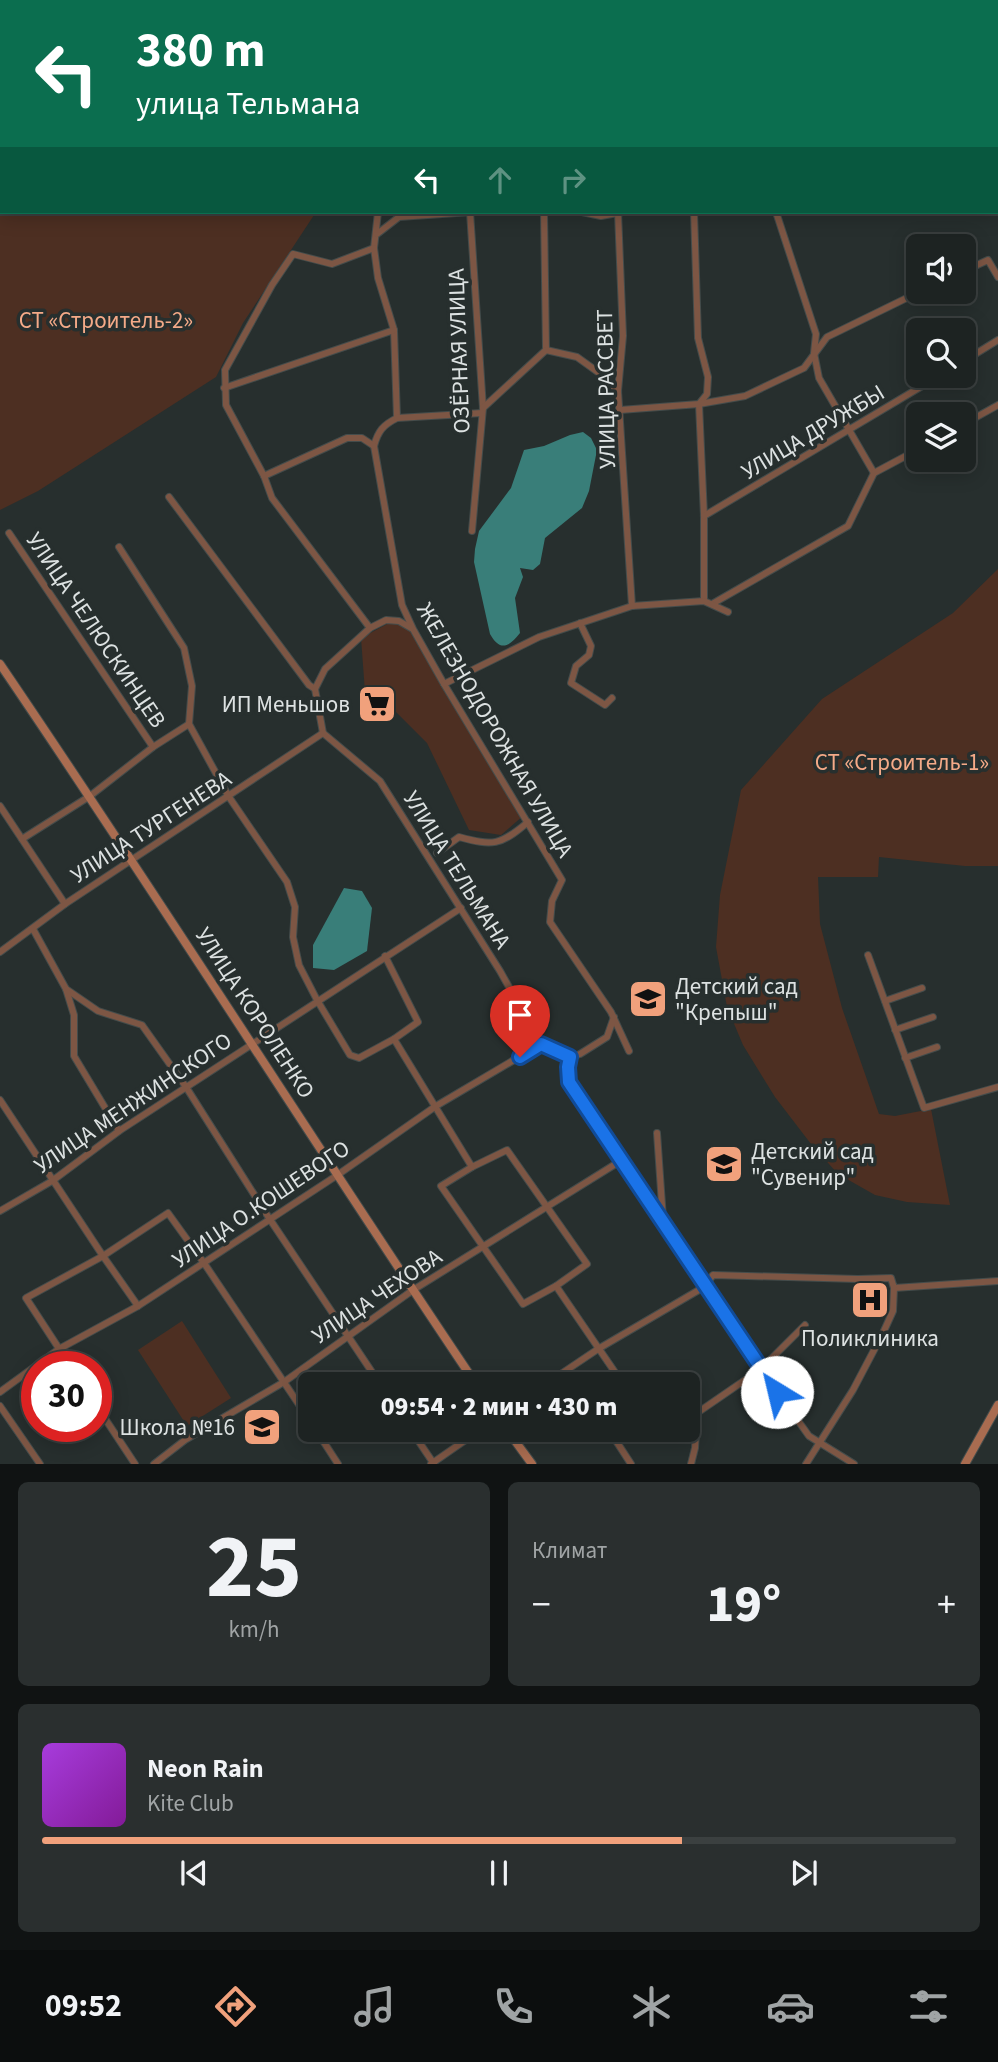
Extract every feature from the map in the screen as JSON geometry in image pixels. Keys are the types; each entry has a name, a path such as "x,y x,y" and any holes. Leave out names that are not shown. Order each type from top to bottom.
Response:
{"street":[{"path":"378,214 374,248 378,278 394,330 397,418"},
{"path":"377,233 399,217 442,214"},
{"name":"ОЗЁРНАЯ УЛИЦА","path":"471,214 482,410 472,531"},
{"path":"264,476 347,438 362,438 374,446 377,433 386,423 397,418 482,410 546,350 544,214"},
{"path":"592,214 610,214"},
{"name":"УЛИЦА РАССВЕТ","path":"620,214 623,336 618,391 632,606"},
{"path":"694,214 698,338 708,377 707,394 699,404 704,516 704,601"},
{"path":"778,214 816,334 814,353 819,377 874,473"},
{"path":"370,628 272,498 264,476 226,405 224,388 225,370 272,285 293,254 331,264 374,248"},
{"path":"976,266 988,260 998,277"},
{"path":"620,410 699,404 745,396 804,368 827,337 906,298"},
{"path":"224,388 394,330"},
{"path":"976,354 998,340"},
{"path":"546,350 577,357 602,375 618,391"},
{"name":"УЛИЦА ДРУЖБЫ","path":"704,516 919,388"},
{"path":"976,417 998,405"},
{"name":"ЖЕЛЕЗНОДОРОЖНАЯ УЛИЦА","path":"374,446 402,605 444,684 562,880 551,901 550,922 614,1017 629,1051"},
{"path":"712,604 848,526 874,473 906,456"},
{"path":"169,498 315,690"},
{"name":"УЛИЦА ЧЕЛЮСКИНЦЕВ","path":"9,533 153,747"},
{"path":"22,839 90,796 153,747 189,724 192,686 184,649 119,547"},
{"path":"444,684 539,637 632,606 704,601 728,612"},
{"path":"323,733 315,690 325,669 370,628 386,620 399,621 413,629"},
{"path":"580,623 591,646 589,655 576,666 571,682 605,705 612,698"},
{"name":"УЛИЦА КОРОЛЕНКО","path":"0,664 132,859 336,1176 468,1372"},
{"name":"УЛИЦА ЧЕЛЮСКИНЦЕВ","path":"189,724 229,797 288,883 295,907 293,937 299,965 349,1055 359,1058 394,1040"},
{"name":"УЛИЦА ТУРГЕНЕВА","path":"0,951 65,904 323,733"},
{"name":"УЛИЦА ТЕЛЬМАНА","path":"323,733 380,781 461,908 541,1044"},
{"path":"0,806 65,904"},
{"path":"437,853 459,837 485,844 508,839 528,822"},
{"name":"УЛИЦА МЕНЖИНСКОГО","path":"0,1211 52,1181 119,1130 461,908"},
{"path":"33,929 66,989 74,1015 74,1056 119,1130"},
{"path":"868,955 924,1108 998,1087"},
{"path":"385,956 418,1022 394,1040 472,1167"},
{"path":"885,1001 922,988"},
{"path":"66,989 98,1011 142,1025 186,1087 372,1372"},
{"path":"541,1044 570,1057 580,1054 607,1037 614,1017"},
{"path":"895,1030 933,1017"},
{"name":"УЛИЦА О.КОШЕВОГО","path":"0,1392 59,1349 138,1306 204,1263 436,1106 541,1044"},
{"path":"905,1059 937,1047"},
{"path":"570,1057 569,1082 761,1369 809,1436 854,1464"},
{"path":"0,1100 138,1306"},
{"path":"657,1133 663,1222"},
{"path":"507,1150 546,1207 587,1264 556,1286 523,1304 441,1186 507,1150"},
{"name":"УЛИЦА ЧЕХОВА","path":"154,1464 185,1440 284,1381 413,1290 622,1160"},
{"path":"59,1349 26,1298 103,1256 168,1213 298,1403"},
{"path":"564,1372 704,1286 713,1275 891,1278 894,1288 893,1311 883,1333 853,1390 806,1464"},
{"path":"894,1288 998,1282"},
{"path":"556,1286 614,1372"},
{"path":"700,1410 761,1369 805,1325"},
{"path":"965,1464 998,1405"},
{"path":"0,1406 40,1464"},
{"path":"112,1429 135,1464"},
{"path":"324,1442 338,1464"},
{"path":"419,1442 433,1463 463,1442"},
{"path":"516,1442 532,1464"},
{"path":"617,1442 631,1464"},
{"path":"691,1464 695,1442"}],"green space":[{"name":"СТ «Строитель-2»","path":"0,214 315,214 243,323 216,377 38,491 0,510"},
{"name":"СТ «Строитель-1»","path":"998,569 998,866 965,866 879,857 878,877 818,877 820,924 842,1008 879,1114 895,1116 931,1109 950,1205 907,1202 875,1195 838,1174 775,1097 743,1045 727,1007 716,947 720,895 741,790 822,699 953,613"},
{"path":"391,622 413,629 524,815 501,835 469,830 427,743 395,711 381,686 365,692 361,638"},
{"path":"182,1321 231,1398 187,1426 138,1350"}],"water":[{"path":"583,432 591,438 597,450 589,491 582,508 545,538 540,564 533,570 520,568 523,577 515,598 520,633 512,642 501,645 490,634 474,562 479,531 511,488 524,450"},
{"path":"344,888 362,891 372,908 367,951 334,970 313,968 313,945"}],"place":[{"name":"ИП Меньшов","path":"377,704"},
{"name":"Детский сад \"Крепыш\"","path":"648,999"},
{"name":"Детский сад \"Сувенир\"","path":"724,1164"},
{"name":"Поликлиника","path":"870,1300"},
{"name":"Школа №16","path":"262,1427"}],"route":[{"path":"520,1057 541,1044 570,1057 569,1082 777,1392"}]}
